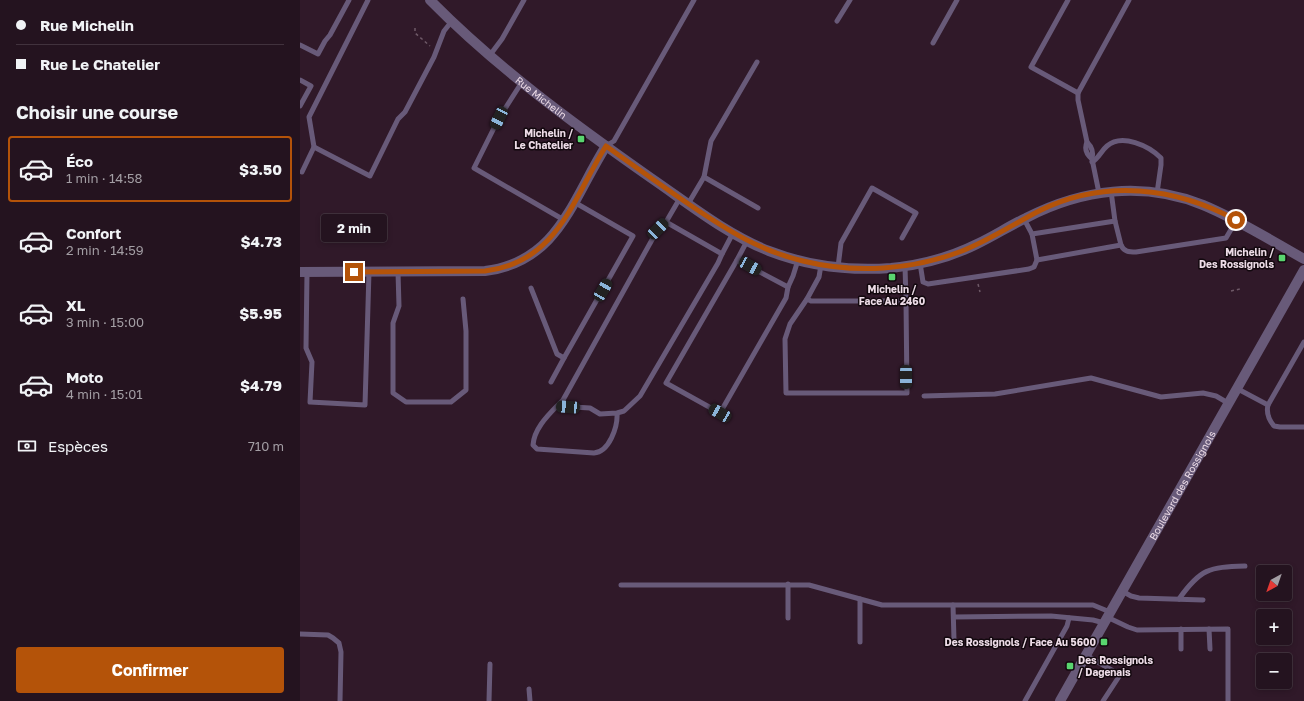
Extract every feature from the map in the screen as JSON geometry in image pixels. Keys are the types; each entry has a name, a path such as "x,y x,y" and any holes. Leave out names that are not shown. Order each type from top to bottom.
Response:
{"street":[{"name":"Rue Michelin","path":"430,0 452,22 522,82 606,146 684,201 733,233 766,250 798,260 838,267 871,268 905,266 920,263 967,248 1057,203 1079,196 1112,191 1158,193 1195,202 1236,220 1304,259"},
{"path":"304,272 485,271 506,267 525,259 542,247 556,232 606,146"},
{"name":"Boulevard des Rossignols","path":"1060,701 1304,270"}],"lane":[{"path":"300,45 318,54 325,41 330,36 349,0"},
{"path":"302,172 314,147 309,117 368,0"},
{"path":"490,55 502,39 524,0"},
{"path":"606,146 614,140 694,0"},
{"path":"837,21 850,0"},
{"path":"932,43 957,0"},
{"path":"1068,0 1031,66 1078,93"},
{"path":"1099,193 1092,161 1093,155 1091,146 1087,142 1078,100 1078,93 1130,0"},
{"path":"314,147 370,176 398,119 405,112 434,58 444,31 452,22"},
{"path":"617,414 615,432 602,450 598,452 594,453 536,448 533,444 544,419 557,406 566,393 658,229 666,222 704,177 711,141 757,62"},
{"path":"300,80 311,86 300,106"},
{"path":"522,82 499,118 474,168 564,220"},
{"path":"1092,161 1110,144 1128,140 1136,143 1154,152 1161,158 1158,193"},
{"path":"704,177 758,208"},
{"path":"838,267 841,244 872,188 916,213 902,238"},
{"path":"1112,191 1121,245 1124,250 1127,251 1136,252 1226,238 1236,220"},
{"path":"551,382 633,236 574,202"},
{"path":"920,263 923,282 928,284 1034,267 1037,260 1032,234 1024,219"},
{"path":"1032,234 1116,221"},
{"path":"666,222 722,254"},
{"path":"557,406 590,408 600,414 617,414 624,411 640,396 718,263 733,233"},
{"path":"747,241 666,383 720,413 786,298 788,287 798,260"},
{"path":"1037,260 1121,245"},
{"path":"737,260 788,287"},
{"path":"821,265 819,277 807,299 790,324 785,338 786,393 907,392 905,266"},
{"path":"304,272 306,348 312,362 310,402 365,405 369,272"},
{"path":"398,272 398,306 394,323 392,393 406,402 451,402 466,390 466,331 463,299"},
{"path":"531,288 557,354 564,358"},
{"path":"807,299 814,301 906,301"},
{"path":"1304,342 1268,405 1267,411 1274,426 1304,427"},
{"path":"924,396 995,394 1091,378 1161,397 1203,393 1216,396 1228,403"},
{"path":"1236,388 1268,405"},
{"path":"1179,599 1190,584 1207,570 1221,567 1245,566"},
{"path":"788,584 788,618"},
{"path":"621,585 809,585 882,605 1093,605 1107,618 1137,630 1228,629 1228,701"},
{"path":"1122,591 1139,598 1203,600"},
{"path":"860,599 860,642"},
{"path":"953,605 954,640"},
{"path":"954,616 1051,616 1094,620 1107,618"},
{"path":"1025,701 1067,626 1069,618"},
{"path":"1209,629 1210,649"},
{"path":"1181,630 1181,649"},
{"path":"300,634 328,635 339,643 342,652 340,701"},
{"path":"1086,655 1120,675 1103,701"},
{"path":"489,701 490,664"},
{"path":"529,689 530,701"}],"path":[{"path":"415,28 415,33 425,44 433,48"},
{"path":"979,286 980,292"},
{"path":"1231,291 1240,290"}],"place":[{"name":"Michelin / Le Chatelier","path":"581,139"},
{"name":"Michelin / Des Rossignols","path":"1282,258"},
{"name":"Michelin / Face Au 2460","path":"892,277"},
{"name":"Des Rossignols / Face Au 5600","path":"1104,642"},
{"name":"Des Rossignols / Dagenais","path":"1070,666"}],"route":[{"path":"354,272 485,271 506,267 525,259 537,252 556,232 606,146 730,232 766,250 789,258 838,267 864,269 890,268 938,258 976,245 1057,203 1079,196 1104,192 1135,191 1171,195 1203,204 1236,220"}]}
